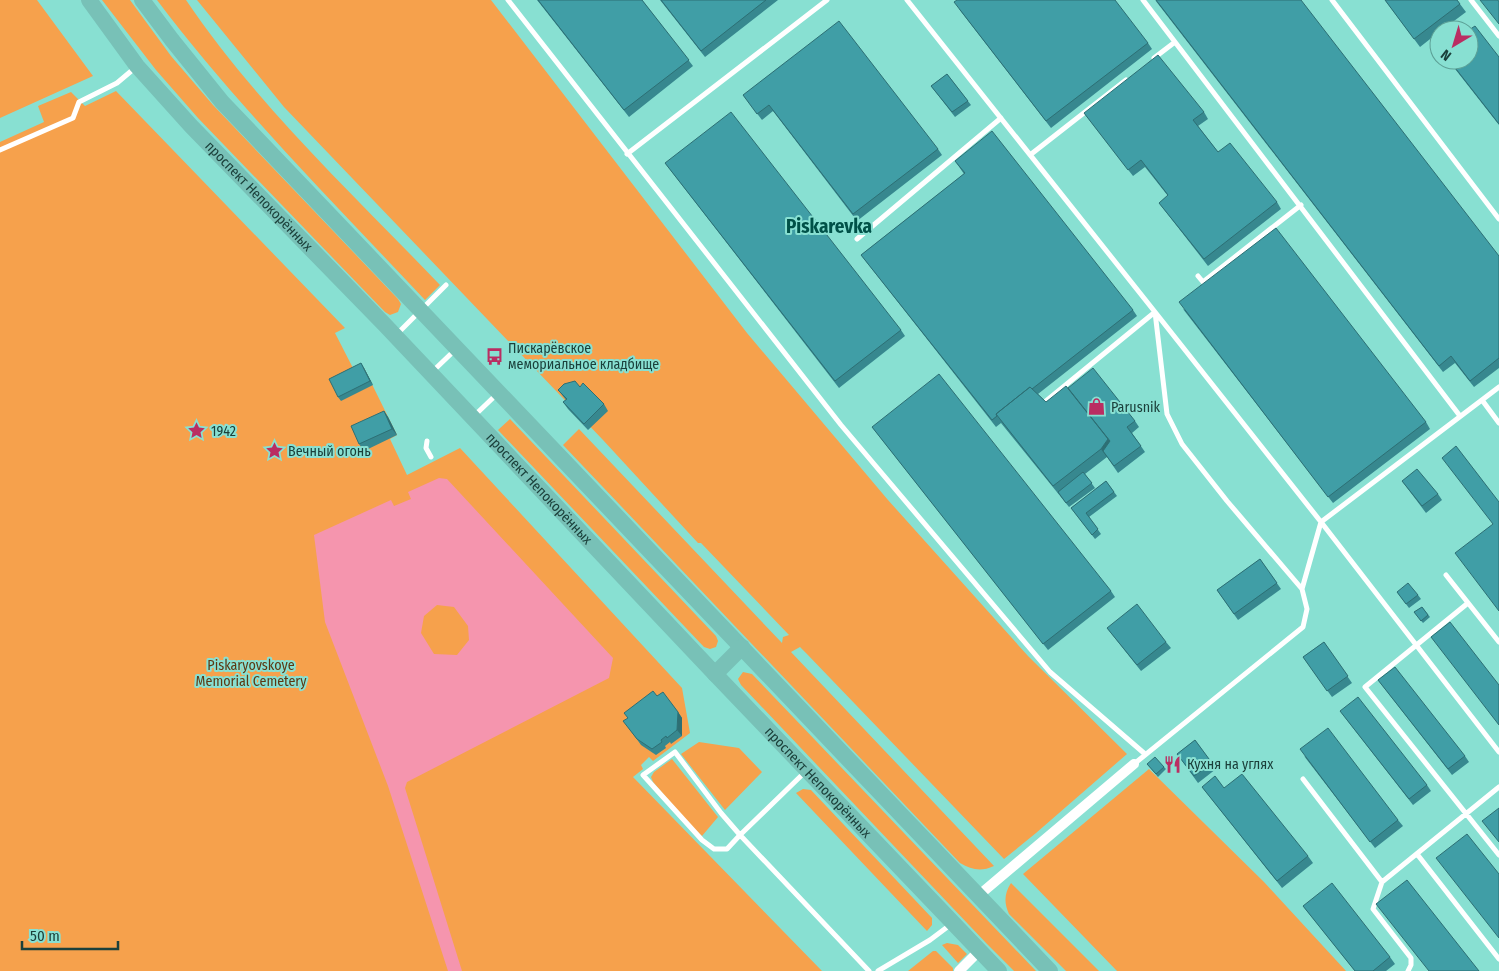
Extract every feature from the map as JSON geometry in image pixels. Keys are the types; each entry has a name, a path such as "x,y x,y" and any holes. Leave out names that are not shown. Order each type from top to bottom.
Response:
{"main road":[{"name":"проспект Непокорённых","path":"89,0 138,66 191,126 395,335 999,971"},
{"path":"142,0 222,102 1050,971"},
{"path":"715,674 742,647"}],"street":[{"path":"978,896 1134,764"},
{"path":"959,971 979,951"}],"lane":[{"path":"508,0 841,425 1050,672 1145,754"},
{"path":"627,154 827,0"},
{"path":"907,0 1321,522 1499,752"},
{"path":"1144,0 1460,416"},
{"path":"1332,0 1499,220"},
{"path":"1471,0 1499,36"},
{"path":"1152,60 1175,42"},
{"path":"0,150 73,118 80,101 117,84 138,66"},
{"path":"1030,155 1128,78"},
{"path":"857,239 1001,118"},
{"path":"1198,276 1203,282 1301,205"},
{"path":"395,335 446,285"},
{"path":"1046,402 1155,312"},
{"path":"1134,764 1303,627 1307,609 1302,589 1227,501 1182,444 1167,414 1155,312"},
{"path":"431,373 457,347"},
{"path":"1302,589 1321,522 1499,387"},
{"path":"473,417 500,392"},
{"path":"1482,400 1499,423"},
{"path":"427,441 426,448 431,457"},
{"path":"1446,575 1499,642"},
{"path":"1468,603 1364,687 1499,855"},
{"path":"807,770 740,835 727,849 714,849 702,840 643,775 675,752 740,835 869,971"},
{"path":"1303,779 1382,882"},
{"path":"1408,971 1411,965 1411,958 1373,909 1382,882 1499,787"},
{"path":"1417,854 1499,959"},
{"path":"878,971 886,969 952,923"}],"green space":[{"path":"0,0 37,0 93,76 0,118"},
{"path":"102,0 130,0 171,56 213,105 398,299 401,304 398,312 390,315 385,312 198,118 156,70"},
{"path":"157,0 186,0 243,76 274,112 440,285 425,300 253,116 188,40"},
{"path":"197,0 491,0 747,333 888,500 1028,656 1127,754 1004,859 800,647 791,652 994,866 977,869 960,863 563,445 579,429 782,643 783,637 789,635 701,543 698,543 603,440 284,107"},
{"name":"Piskaryovskoye Memorial Cemetery","path":"116,91 345,328 335,333 355,372 364,368 397,435 390,439 407,475 460,448 682,688 690,733 653,761 649,757 641,765 643,769 633,777 822,971 0,971 0,142 44,122 38,106 71,92 85,106"},
{"path":"510,419 716,636 718,641 716,647 710,649 704,647 498,430"},
{"path":"743,672 752,674 1036,971 1014,971 987,944 741,685 738,679"},
{"path":"699,742 739,748 762,772 725,810 681,754"},
{"path":"672,759 718,817 702,836 691,826 653,782 651,777 654,772"},
{"path":"1149,769 1264,882 1346,971 1117,971 1023,874"},
{"path":"803,789 811,790 932,918 932,925 927,931 796,793"},
{"path":"1011,883 1099,971 1066,971 1009,914 1006,898"},
{"path":"947,943 958,945 967,954 958,963 942,945"},
{"path":"933,951 936,951 953,968 953,971 908,971"}],"shaded area":[{"path":"439,478 447,479 613,658 609,678 407,782 405,788 462,971 448,971 388,786 325,622 314,535 391,500 394,506 411,499 408,492","holes":["437,605 454,607 468,626 469,640 457,655 434,654 421,633 424,616"]}],"building":[{"path":"538,0 642,0 689,60 624,110"},
{"path":"661,0 766,0 701,51"},
{"path":"957,0 1115,0 1148,43 1046,121 954,2"},
{"path":"1156,0 1301,0 1499,256 1499,358 1470,381 1451,356 1439,366"},
{"path":"1385,0 1457,0 1460,4 1439,20 1429,20 1429,28 1414,39"},
{"path":"1480,0 1498,0 1499,24"},
{"path":"839,21 938,149 853,214 769,105 757,114 743,95"},
{"path":"1479,31 1499,57 1499,124 1457,70 1479,70"},
{"path":"1158,55 1204,112 1193,120 1218,152 1230,143 1277,202 1204,259 1159,203 1168,195 1141,160 1128,170 1084,113"},
{"path":"947,74 968,101 952,112 931,86"},
{"path":"731,112 901,330 835,381 665,163"},
{"path":"992,131 1133,310 1032,389 1030,387 996,414 997,416 992,420 861,255 965,173 955,161"},
{"path":"1276,228 1426,422 1328,497 1179,302"},
{"path":"361,363 370,381 338,397 329,379"},
{"path":"1093,368 1135,421 1127,427 1141,446 1114,466 1103,451 1110,441 1068,388"},
{"path":"939,374 1111,591 1043,644 872,427"},
{"path":"575,381 580,387 583,383 604,404 584,424 563,402 567,399 558,390 564,384"},
{"path":"1066,386 1108,439 1101,449 1053,486 996,414 1030,387 1046,402"},
{"path":"384,411 392,429 359,444 351,426"},
{"path":"1456,446 1499,502 1499,611 1455,553 1493,524 1442,458"},
{"path":"1417,469 1438,494 1422,506 1402,481"},
{"path":"1083,472 1092,483 1066,503 1058,492"},
{"path":"1106,481 1114,492 1086,513 1098,529 1092,535 1071,508"},
{"path":"1260,559 1277,583 1234,614 1217,590"},
{"path":"1408,583 1418,595 1406,604 1397,592"},
{"path":"1137,604 1166,642 1137,665 1107,628"},
{"path":"1422,607 1428,615 1421,621 1414,612"},
{"path":"1450,622 1499,685 1499,725 1431,637"},
{"path":"1324,642 1348,676 1327,691 1303,657"},
{"path":"1395,667 1465,756 1448,769 1378,680"},
{"path":"653,691 657,696 663,692 678,712 677,730 667,738 666,736 661,740 662,742 652,749 637,739 623,721 628,718 624,713"},
{"path":"1358,697 1427,785 1409,799 1340,711"},
{"path":"1328,728 1398,820 1370,842 1300,749"},
{"path":"1195,740 1212,763 1194,776 1177,754"},
{"path":"1155,757 1164,767 1156,774 1147,764"},
{"path":"1242,774 1308,856 1277,881 1202,787 1215,776 1224,788"},
{"path":"1499,808 1499,842 1482,821"},
{"path":"1467,834 1499,874 1499,938 1436,858"},
{"path":"1407,880 1479,971 1429,971 1376,904"},
{"path":"1332,883 1390,957 1373,971 1355,971 1303,906"}],"place":[{"name":"Пискарёвское мемориальное кладбище","path":"494,356"},
{"name":"Parusnik","path":"1097,407"},
{"name":"1942","path":"197,431"},
{"name":"Вечный огонь","path":"274,451"},
{"name":"Кухня на углях","path":"1173,764"}],"district":[{"name":"Piskarevka","path":"829,226"}]}
